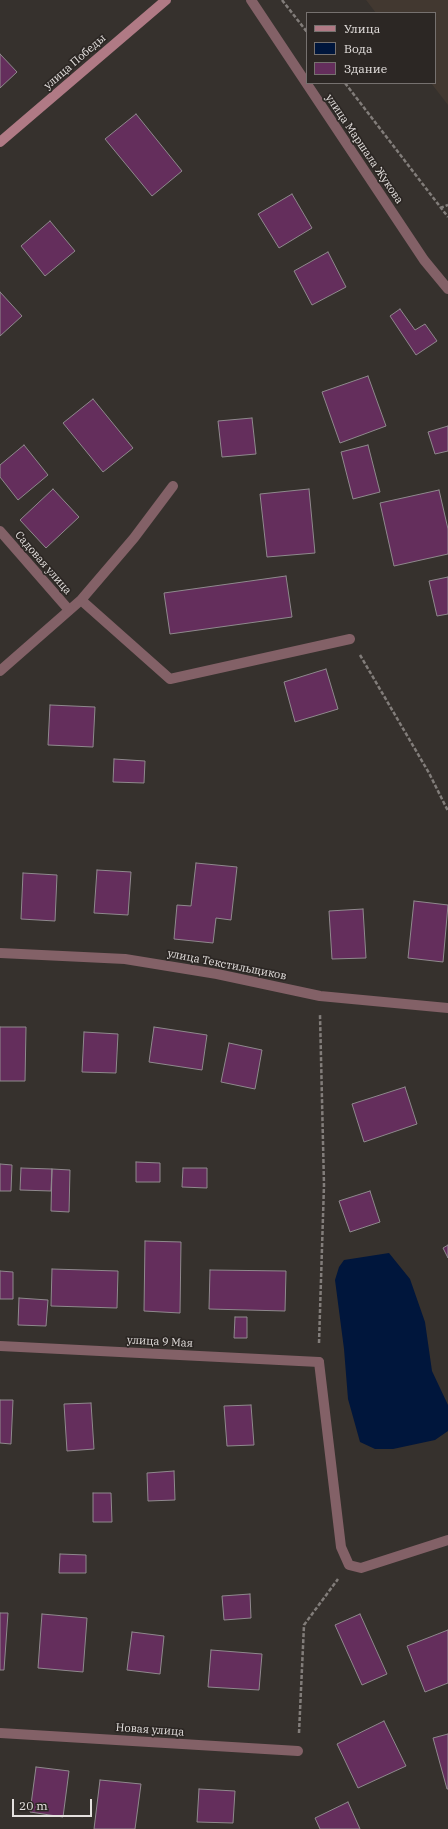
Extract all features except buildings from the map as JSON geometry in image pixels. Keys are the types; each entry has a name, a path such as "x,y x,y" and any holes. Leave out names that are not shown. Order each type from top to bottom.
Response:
{"street":[{"name":"улица Победы","path":"0,142 166,0"},
{"name":"улица Маршала Жукова","path":"250,0 306,84"},
{"name":"улица Маршала Жукова","path":"306,84 424,260 448,289"},
{"path":"0,671 80,600 134,538 173,486"},
{"name":"Садовая улица","path":"0,531 69,610"},
{"path":"80,600 170,679 350,639"},
{"name":"улица Текстильщиков","path":"0,954 125,959 217,974 320,996 448,1008"},
{"name":"улица 9 Мая","path":"0,1346 319,1362"},
{"path":"319,1362 341,1546 348,1565 361,1568 448,1540"},
{"name":"Новая улица","path":"0,1733 298,1752"}],"path":[{"path":"282,0 306,31"},
{"path":"347,84 448,217"},
{"path":"440,208 448,205"},
{"path":"350,639 429,773 448,811"},
{"path":"319,1362 324,1185 320,996"},
{"path":"298,1752 304,1625 348,1565"}],"shaded area":[{"path":"366,0 448,0 448,105 432,84 436,84 436,12 375,12"}],"water":[{"path":"389,1253 410,1279 425,1322 432,1371 448,1405 448,1431 435,1440 393,1449 375,1449 360,1442 348,1399 344,1349 335,1280 339,1267 344,1260"}]}
